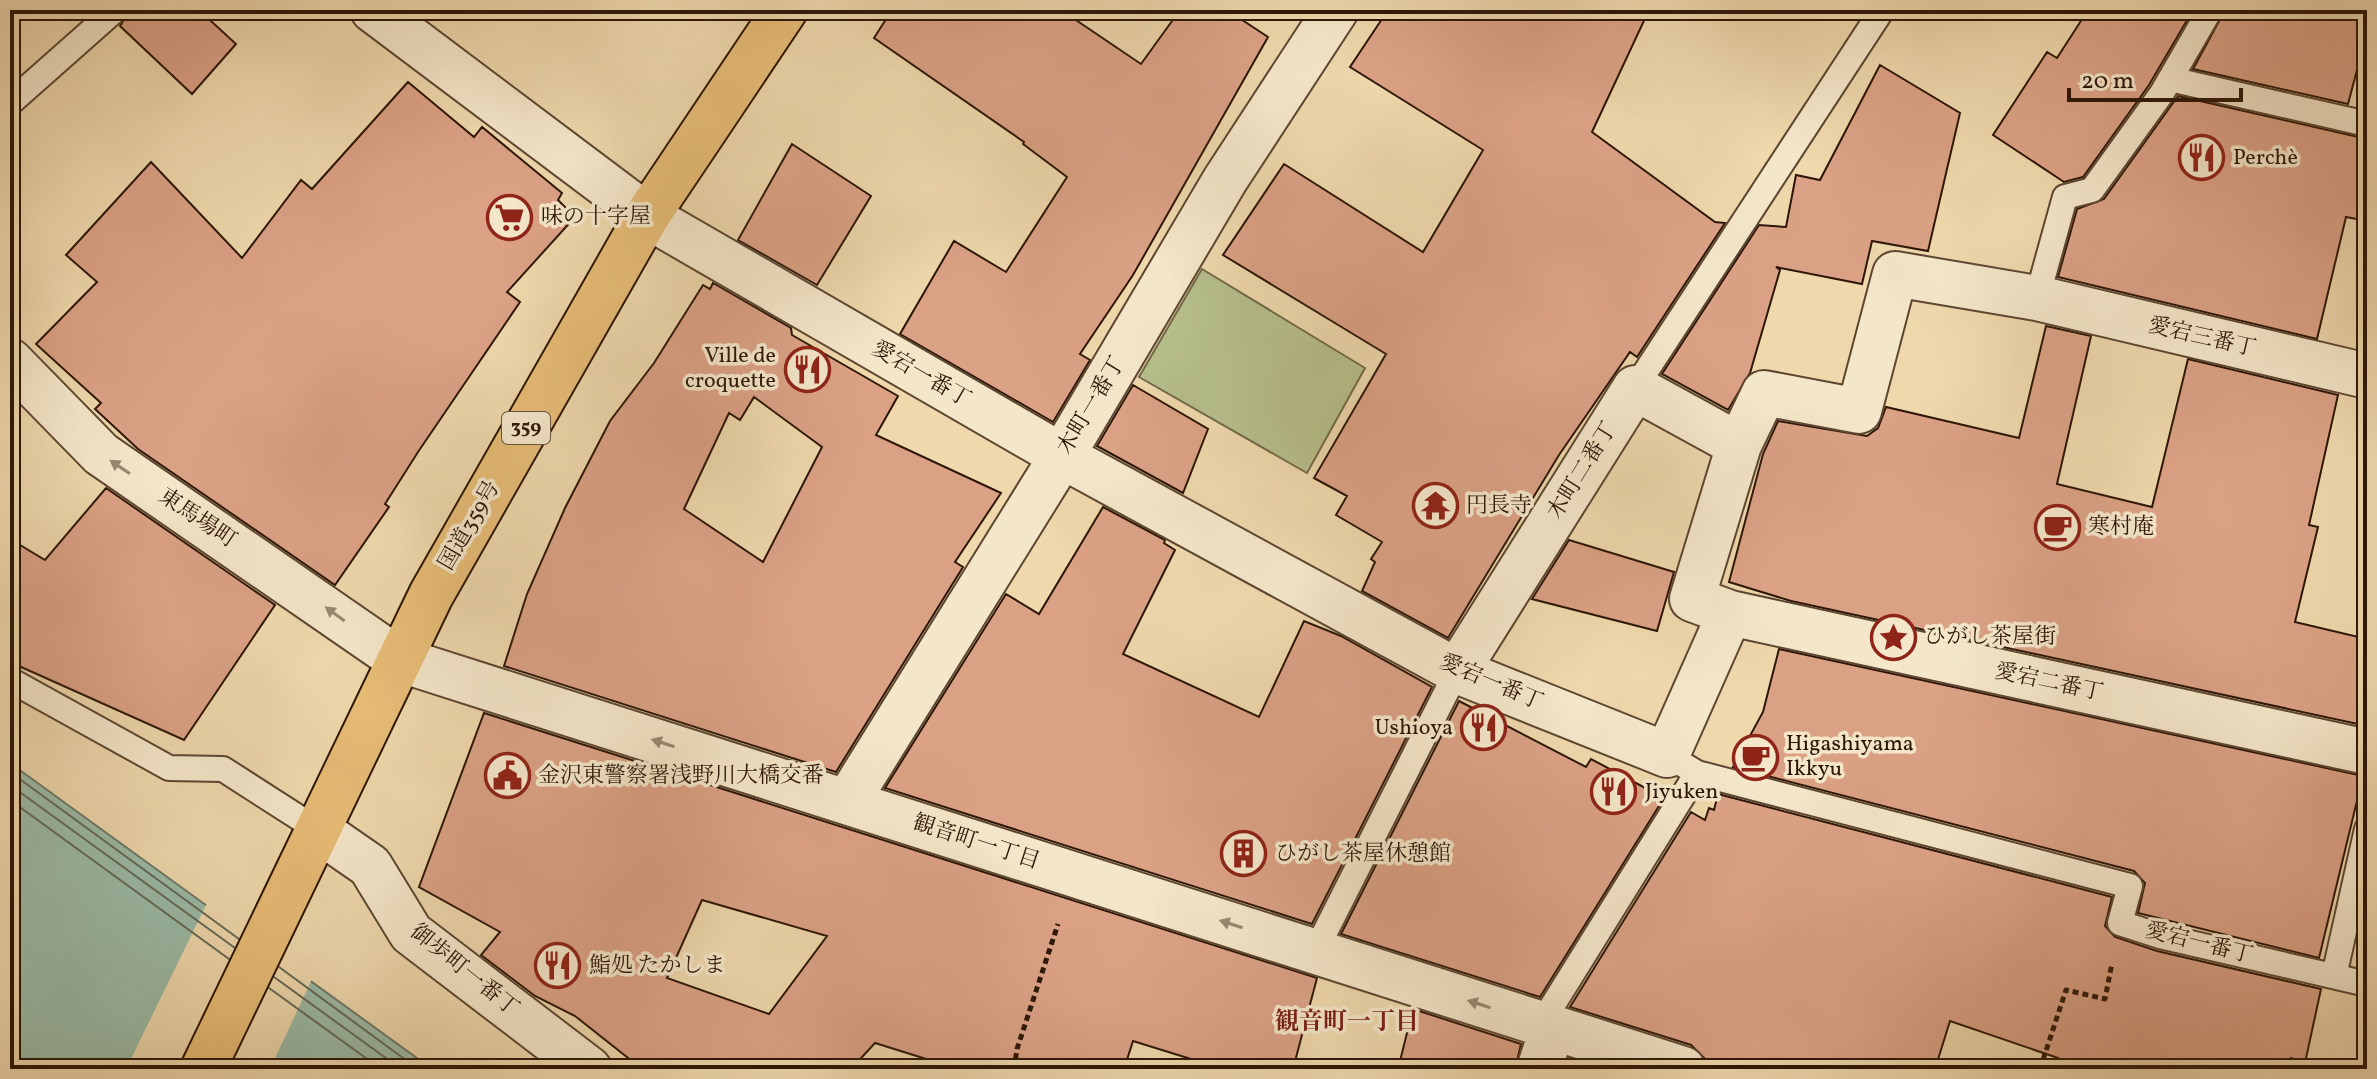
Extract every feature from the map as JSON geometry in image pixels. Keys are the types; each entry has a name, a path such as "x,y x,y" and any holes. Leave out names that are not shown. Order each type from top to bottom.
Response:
{"highway":[{"name":"国道359号","path":"203,1069 398,659 647,216 785,10"}],"street":[{"name":"愛宕一番丁","path":"373,10 647,216 1062,456 1457,671 1682,764"},
{"name":"木町一番丁","path":"847,802 1062,456 1225,180 1336,10"},
{"name":"愛宕三番丁","path":"1739,445 1764,393 1859,411 1895,274 2037,298 2367,376"},
{"name":"東馬場町","path":"10,361 101,454 398,659"},
{"path":"1635,388 1739,445"},
{"name":"木町二番丁","path":"1457,671 1635,388"},
{"name":"愛宕二番丁","path":"1739,445 1692,599 1730,613 2367,752"},
{"path":"1682,764 1730,613"},
{"name":"観音町一丁目","path":"398,659 1683,1069"},
{"name":"御歩町一番丁","path":"309,848 370,866 411,933 589,1069"},
{"path":"1539,1069 1547,1026"}],"lane":[{"path":"10,103 115,10"},
{"name":"木町二番丁","path":"1635,388 1882,10"},
{"path":"2037,298 2065,197 2092,190 2170,79 2210,10"},
{"path":"2170,79 2367,124"},
{"name":"木町二番丁","path":"1316,950 1457,671"},
{"path":"10,680 169,768 223,769 309,848"},
{"path":"1547,1026 1682,764"},
{"name":"愛宕一番丁","path":"1682,764 2130,886 2120,923 2160,936 2367,984"},
{"path":"2334,976 2367,829"}],"path":[{"path":"1014,1069 1017,1049 1075,874"},
{"path":"2040,1069 2066,990 2105,999 2120,923"}],"green space":[{"path":"1202,269 1365,368 1307,473 1139,377"}],"water":[{"path":"10,763 432,1069 10,1069"}],"pier":[{"path":"208,901 313,977 270,1069 126,1069"}],"building":[{"path":"130,10 199,10 236,44 192,94 120,26"},
{"path":"892,10 1061,10 1141,64 1180,10 1227,10 1268,37 1133,275 1080,354 1090,360 1053,422 900,334 954,241 1006,272 1067,177 1024,142 874,38"},
{"path":"1388,10 1649,10 1592,132 1715,222 1725,223 1637,357 1630,352 1559,455 1448,638 1362,591 1375,562 1371,559 1382,542 1336,515 1347,496 1314,478 1386,354 1223,255 1284,164 1423,252 1483,150 1350,67"},
{"path":"2088,10 2193,10 2149,85 2083,177 2064,182 1993,135 2047,52 2057,58"},
{"path":"2225,10 2367,10 2367,32 2348,104 2193,69"},
{"path":"1880,65 1960,113 1928,251 1872,241 1862,284 1776,267 1780,270 1750,373 1728,410 1662,374 1759,225 1786,227 1796,175 1820,180"},
{"path":"408,82 474,137 482,127 562,193 558,200 575,217 507,292 520,302 418,452 385,504 389,507 335,585 138,449 95,409 101,403 36,344 97,282 66,255 151,162 242,258 301,180 312,189"},
{"path":"2178,96 2367,139 2367,221 2346,217 2317,339 2058,277 2077,209 2104,199"},
{"path":"792,144 871,196 817,285 738,240"},
{"path":"713,283 791,328 792,335 898,396 876,435 1001,493 955,562 963,567 836,772 504,666 527,594 565,508 610,421 654,363 703,285 710,289","holes":["754,397 822,447 763,562 684,509 729,413 740,420"]},
{"path":"2046,326 2091,336 2057,484 2152,507 2188,359 2338,395 2309,525 2318,527 2295,622 2367,639 2367,726 1791,601 1729,582 1763,454 1778,421 1867,436 1878,428 1886,407 2019,438"},
{"path":"1133,385 1208,429 1183,493 1097,446"},
{"path":"106,488 275,605 184,740 10,662 10,539 45,560"},
{"path":"1103,507 1165,540 1164,543 1175,550 1123,654 1259,717 1304,621 1341,636 1432,687 1312,924 885,788 1006,594 1039,614"},
{"path":"1569,540 1674,572 1657,631 1532,599"},
{"path":"1779,649 2363,776 2319,958 2138,913 2145,883 2134,871 1733,767 1763,712"},
{"path":"1459,701 1586,767 1591,759 1664,798 1540,997 1341,934"},
{"path":"484,713 1317,978 1293,1069 1223,1069 1133,1041 1124,1069 958,1069 875,1043 851,1069 642,1069 575,1016 535,996 481,955 500,932 419,887","holes":["702,900 827,936 769,1014 667,978"]},
{"path":"1718,794 2112,897 2105,926 2115,937 2157,951 2321,989 2305,1063 2291,1058 2289,1069 2055,1069 2058,1058 1950,1021 1935,1069 1734,1069 1706,1060 1691,1045 1570,1007 1691,812 1705,820 1709,808 1714,810"},
{"path":"1413,1009 1521,1044 1515,1069 1398,1069"}],"place":[{"name":"Perchè","path":"2202,158"},
{"name":"味の十字屋","path":"510,217"},
{"name":"Ville de croquette","path":"807,369"},
{"name":"円長寺","path":"1435,506"},
{"name":"寒村庵","path":"2057,527"},
{"name":"ひがし茶屋街","path":"1893,637"},
{"name":"Ushioya","path":"1484,728"},
{"name":"Higashiyama Ikkyu","path":"1755,757"},
{"name":"金沢東警察署浅野川大橋交番","path":"507,776"},
{"name":"Jiyuken","path":"1614,792"},
{"name":"ひがし茶屋休憩館","path":"1244,854"},
{"name":"鮨処 たかしま","path":"558,966"}],"district":[{"name":"観音町一丁目","path":"1347,1023"}]}
